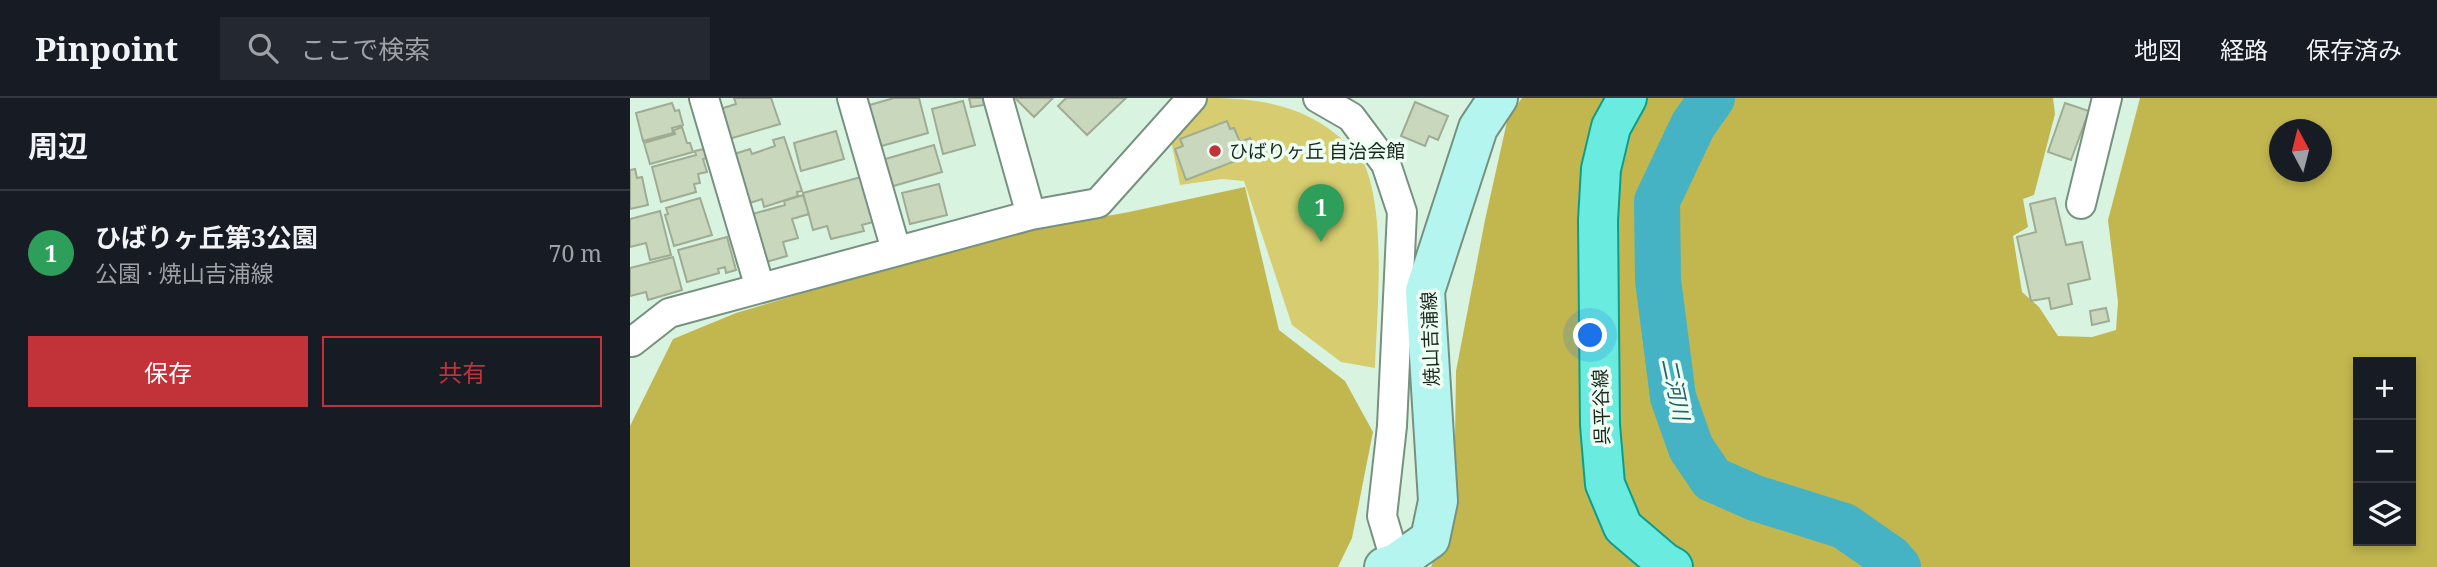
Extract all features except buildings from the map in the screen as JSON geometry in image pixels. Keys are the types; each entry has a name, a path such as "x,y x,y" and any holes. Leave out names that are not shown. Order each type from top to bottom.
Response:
{"main road":[{"name":"焼山吉浦線","path":"1390,565 1430,539 1438,501 1425,291 1478,128 1499,98"},
{"name":"呉平谷線","path":"1627,98 1611,127 1601,169 1598,220 1600,425 1605,484 1623,527 1673,567"}],"street":[{"path":"704,98 760,288"},
{"path":"852,98 896,250"},
{"path":"998,98 1031,215"},
{"path":"631,341 669,313 1031,215 1098,203 1192,98"},
{"path":"1318,98 1351,117 1386,164 1402,212 1392,426 1382,516 1390,565"},
{"path":"2081,204 2107,98"}],"shaded area":[{"path":"1207,98 1263,102 1298,112 1330,129 1362,158 1370,182 1378,234 1375,368 1341,362 1292,325 1244,181 1222,179 1180,185 1170,135"},
{"path":"1522,98 2053,98 2055,114 2034,195 2023,199 2028,227 2013,236 2022,292 2039,307 2058,336 2092,337 2116,330 2118,302 2108,220 2140,98 2437,98 2437,567 1431,567 1454,504 1456,371 1508,117"},
{"path":"1245,187 1279,330 1345,381 1373,432 1352,538 1338,567 630,567 630,426 673,339 736,313 956,248 1040,228"}],"waterway":[{"name":"二河川","path":"1712,98 1693,125 1657,201 1658,280 1673,397 1691,448 1712,479 1755,498 1844,526 1890,558 1898,567"}],"place":[{"name":"ひばりヶ丘 自治会館","path":"1215,151"},
{"name":"ひばりヶ丘第3公園","path":"1321,242"}]}
